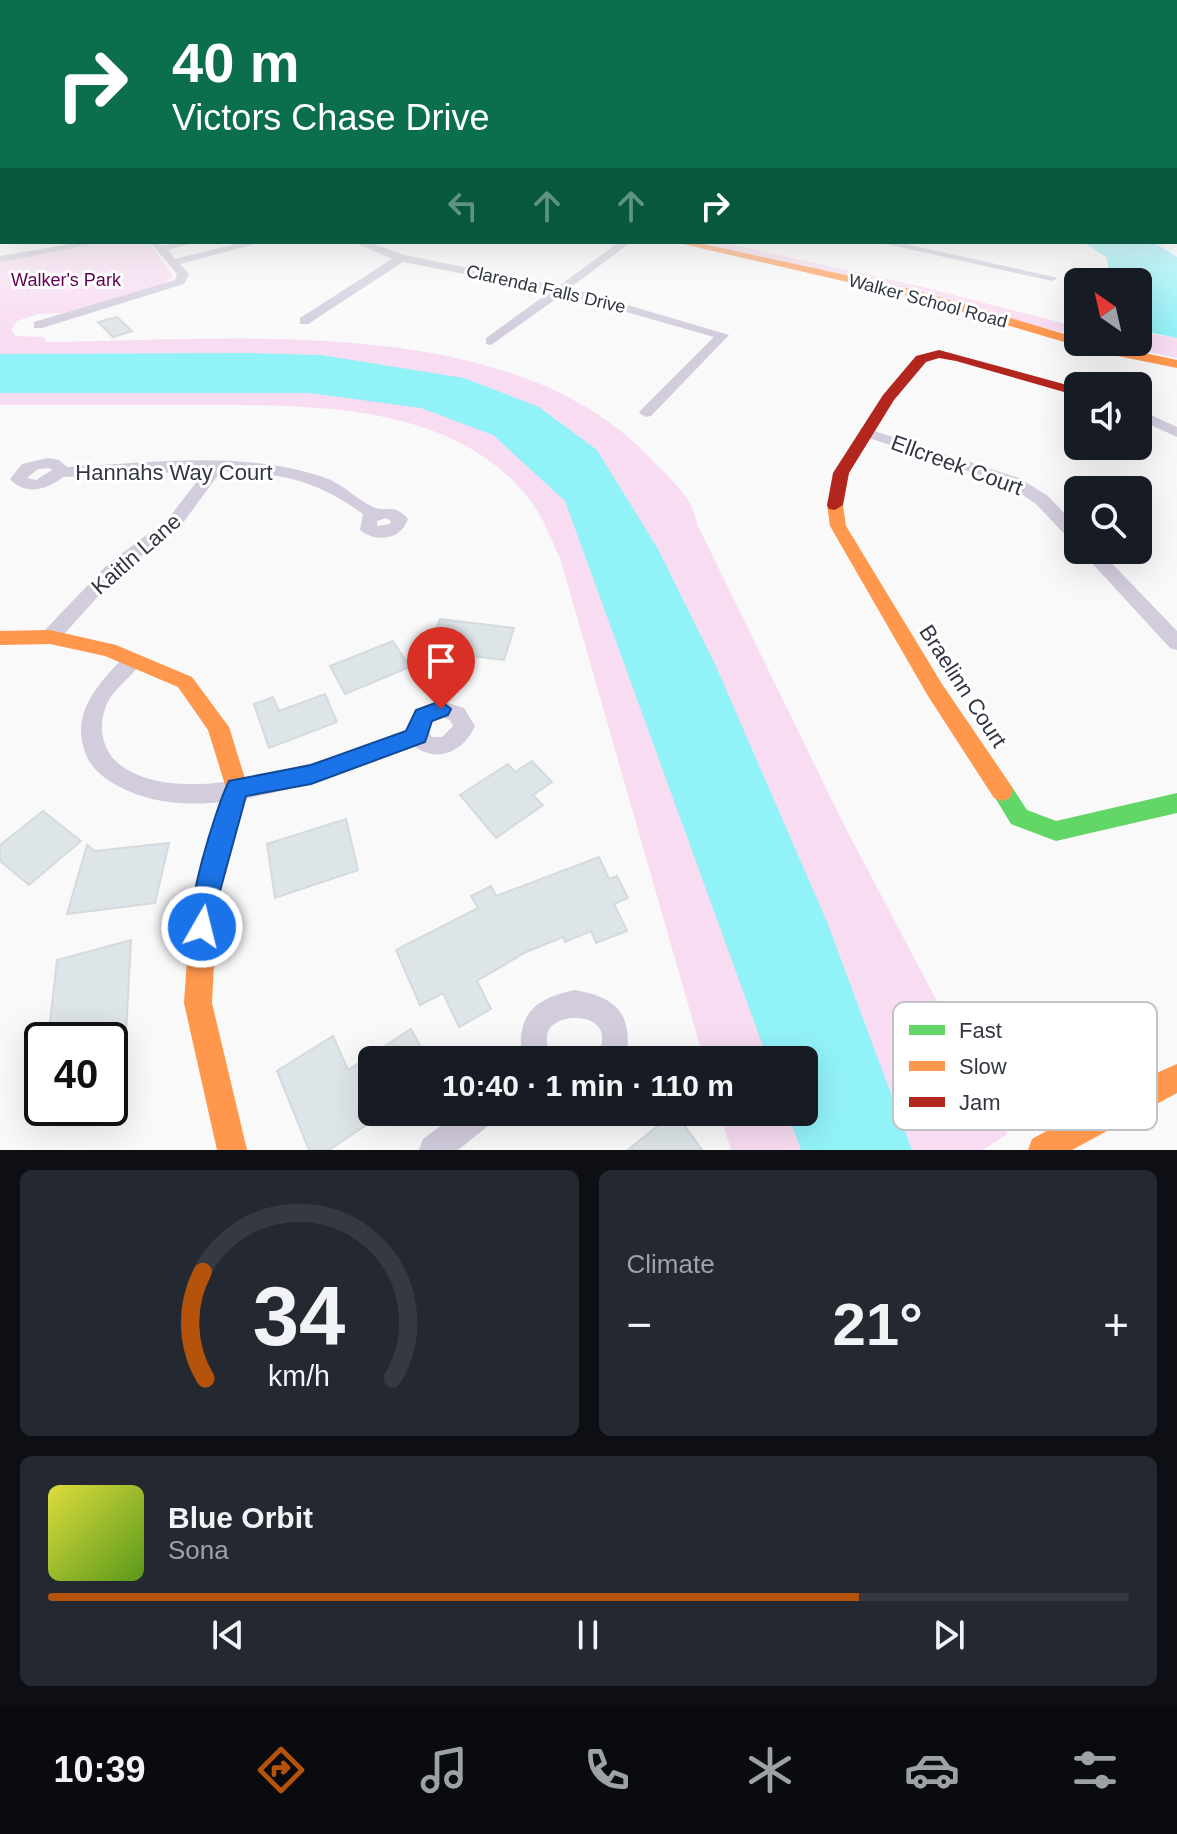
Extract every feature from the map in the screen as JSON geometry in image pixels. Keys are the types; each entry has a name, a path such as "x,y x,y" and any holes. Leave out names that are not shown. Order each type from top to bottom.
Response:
{"street":[{"path":"0,259 89,244"},
{"path":"175,262 250,244"},
{"name":"Clarenda Falls Drive","path":"364,244 401,258 563,290 723,335 646,413"},
{"path":"491,341 623,244"},
{"name":"Walker School Road","path":"688,244 911,293 1103,349 1177,364"},
{"path":"895,244 1052,278"},
{"path":"38,325 180,282 183,274 159,245"},
{"path":"304,321 401,258"},
{"name":"Braelinn Court","path":"1064,388 958,357 930,357 914,366 865,432 841,473 835,506 838,526 935,690 1019,817 1056,831 1177,803"},
{"path":"1152,420 1177,433"},
{"name":"Ellcreek Court","path":"865,432 1013,481 1042,500 1064,523"},
{"name":"Hannahs Way Court","path":"59,472 216,467 287,471 319,480 375,515"},
{"name":"Kaitln Lane","path":"50,637 114,568 174,523 216,467"},
{"path":"1102,564 1177,643"},
{"path":"0,638 50,637 109,650 185,682 218,727 237,788 204,902 198,1003 232,1150"},
{"path":"132,661 101,694 88,724 98,759 127,784 170,795 237,788 311,774 418,736"},
{"path":"535,1046 534,1035 541,1020 567,1002 583,1002 597,1008 609,1020 615,1035 614,1046"},
{"path":"1157,1087 1177,1078"},
{"path":"434,1150 465,1126"},
{"path":"1043,1150 1078,1130"}],"green space":[{"name":"Walker's Park","path":"100,244 150,244 174,277 163,284 64,313 38,314 17,321 11,330 16,336 44,337 46,342 285,339 368,344 450,357 526,379 595,413 654,462 681,490 691,506 844,825 937,1002 893,1002 893,1130 1005,1130 1007,1134 983,1150 731,1150 723,1126 818,1126 818,1046 700,1046 561,561 531,501 500,468 463,444 422,427 334,409 243,405 0,405 0,261"},
{"path":"697,244 730,244 919,286 1064,323 1064,333"},
{"path":"1152,334 1177,338 1177,358 1152,353"}],"water":[{"path":"1087,244 1156,244 1177,257 1177,338 1152,333 1152,268 1108,268 1107,258"},
{"path":"0,354 321,355 464,378 539,407 597,450 658,549 715,664 827,922 893,1099 893,1130 905,1130 912,1150 801,1150 792,1126 818,1126 818,1046 763,1046 565,501 493,435 421,408 309,393 0,393"}],"building":[{"path":"117,317 132,331 113,337 98,322"},
{"path":"440,619 514,628 504,660 427,651"},
{"path":"393,641 410,667 345,694 330,666"},
{"path":"325,694 337,722 269,748 254,704 273,697 279,711"},
{"path":"532,761 552,782 533,795 543,805 496,838 460,795 508,764 515,772"},
{"path":"43,811 81,841 29,885 0,861 0,845"},
{"path":"346,819 358,870 275,898 267,844"},
{"path":"169,843 155,903 67,914 87,845 95,851"},
{"path":"599,857 609,879 617,876 628,898 614,904 627,931 596,943 591,931 565,942 563,937 526,952 477,981 491,1009 459,1027 443,993 420,1005 396,950 478,908 471,896 491,886 496,896"},
{"path":"131,940 127,1022 50,1022 57,960"},
{"path":"411,1029 420,1046 385,1046"},
{"path":"333,1036 348,1070 358,1063 358,1126 365,1126 329,1150 309,1150 277,1071"},
{"path":"658,1126 685,1126 702,1150 628,1150"}],"traffic: fast":[{"path":"1002,791 1019,817 1056,831 1177,803"}],"traffic: slow":[{"path":"688,244 911,293 1103,349 1177,364"},
{"path":"835,505 838,526 935,690 1002,791"},
{"path":"0,638 50,637 109,650 185,682 218,727 237,788 204,902 198,1003 232,1150"},
{"path":"1157,1087 1177,1078"},
{"path":"1043,1150 1078,1130"}],"traffic: jam":[{"path":"835,505 841,473 888,398 921,359 939,354 958,357 1064,388"}],"route":[{"path":"202,927 204,902 237,788 311,774 418,736 416,729 424,715 441,709"}]}
